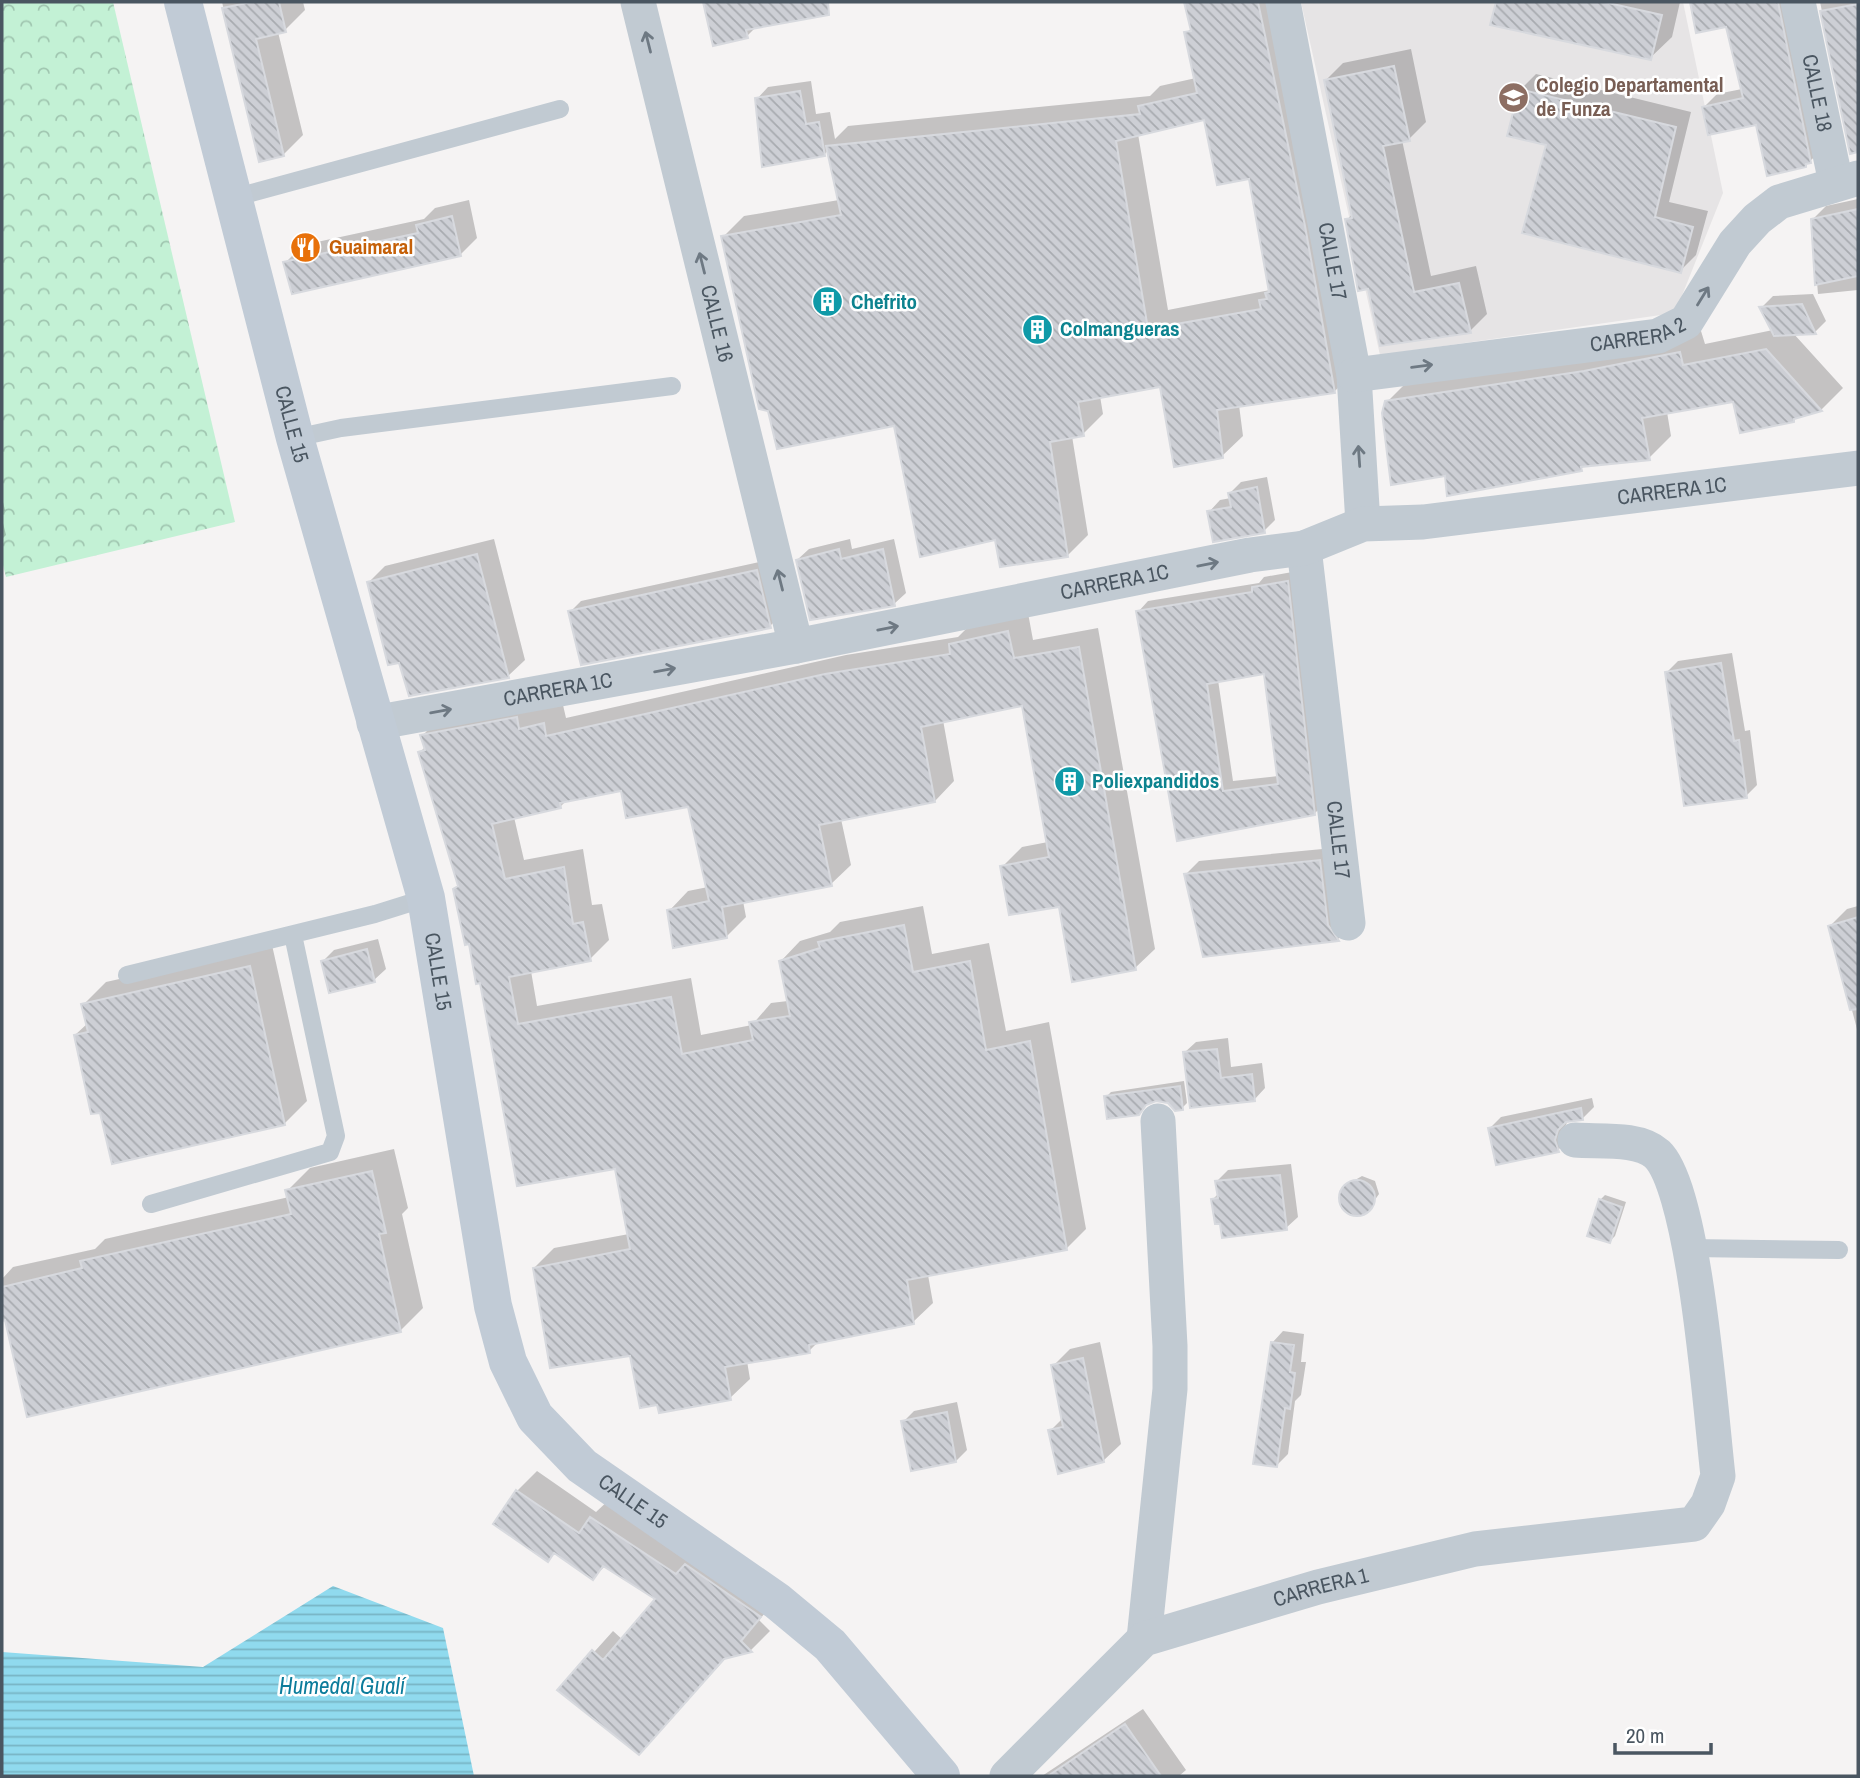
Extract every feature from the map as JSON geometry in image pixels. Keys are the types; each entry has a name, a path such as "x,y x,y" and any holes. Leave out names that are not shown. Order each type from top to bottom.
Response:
{"street":[{"name":"CALLE 15","path":"184,2 296,438 374,723 426,898 493,1306 508,1362 535,1417 582,1466 777,1601 830,1645 941,1776"},
{"name":"CALLE 16","path":"638,2 796,646"},
{"name":"CALLE 17","path":"1283,2 1354,375 1363,524"},
{"name":"CALLE 18","path":"1798,2 1847,180"},
{"name":"CARRERA 2","path":"1354,375 1658,336 1686,322 1735,243 1757,219 1779,202 1847,180"},
{"name":"CARRERA 1C","path":"374,723 796,646 1250,555 1304,548 1363,524 1423,522 1858,468"},
{"name":"CALLE 17","path":"1304,548 1348,923"},
{"path":"1144,1639 1170,1389 1158,1121"},
{"path":"1574,1140 1638,1144 1655,1153 1665,1164 1691,1248"},
{"name":"CARRERA 1","path":"1007,1776 1144,1639 1318,1587 1475,1549 1694,1524 1708,1504 1718,1476 1691,1248"}],"lane":[{"path":"233,198 560,109"},
{"path":"296,438 341,428 672,386"},
{"path":"127,975 293,935 426,898"},
{"path":"150,1204 330,1152 335,1145 336,1136 293,935"},
{"path":"1691,1248 1839,1250"}],"shaded area":[{"name":"Colegio Departamental de Funza","path":"1301,2 1683,2 1723,193 1675,313 1380,355"}],"green space":[{"path":"2,2 113,2 235,522 6,577 2,561"}],"water":[{"name":"Humedal Gualí","path":"333,1586 443,1628 474,1776 2,1776 2,1652 203,1667"}],"building":[{"path":"252,2 279,2 286,32 256,39 284,156 259,162 222,8"},
{"path":"703,2 828,2 829,15 746,30 748,38 713,46"},
{"path":"1184,2 1258,2 1305,226 1335,393 1217,410 1223,458 1174,467 1160,387 1078,402 1084,436 1050,442 1068,557 1000,567 995,540 920,557 894,426 777,449 768,411 759,409 721,236 841,215 826,146 1140,114 1138,106 1197,93 1184,32 1191,31","holes":["1204,120 1217,185 1249,179 1269,292 1265,293 1267,299 1259,300 1261,309 1148,329 1116,141"]},
{"path":"1496,2 1604,2 1662,15 1651,60 1490,25"},
{"path":"1690,2 1778,2 1811,163 1806,164 1806,167 1767,176 1756,125 1708,135 1702,107 1743,98 1726,27 1696,33"},
{"path":"1858,4 1858,152 1850,154 1820,11"},
{"path":"1394,66 1410,141 1383,146 1414,292 1459,283 1471,333 1380,346 1368,289 1358,291 1345,219 1352,218 1324,80"},
{"path":"1519,89 1676,127 1655,217 1693,227 1681,273 1522,233 1546,145 1507,136"},
{"path":"800,91 806,124 819,122 825,156 762,167 755,98"},
{"path":"1858,209 1858,276 1815,285 1811,219"},
{"path":"452,216 461,256 292,294 283,262 418,233 416,225"},
{"path":"1802,304 1816,334 1774,336 1759,307"},
{"path":"1766,349 1822,411 1794,419 1794,422 1740,433 1733,402 1642,418 1650,460 1581,467 1582,471 1447,496 1445,476 1391,485 1382,413 1385,401 1584,371 1680,352 1683,365"},
{"path":"1257,487 1265,533 1213,542 1207,511 1231,507 1228,493"},
{"path":"839,549 841,559 883,549 895,606 810,620 796,560"},
{"path":"477,554 509,678 409,696 399,663 388,665 367,582"},
{"path":"757,570 771,628 581,665 568,611"},
{"path":"1288,581 1315,815 1177,841 1136,611 1252,592 1252,587","holes":["1264,674 1278,784 1223,791 1207,684"]},
{"path":"1008,631 1014,658 1079,647 1136,970 1072,982 1059,907 1009,915 1000,866 1049,857 1022,706 921,727 935,802 819,825 832,886 722,907 727,938 673,948 667,910 709,901 688,807 626,818 621,791 560,803 561,808 492,824 505,879 564,867 573,924 583,922 591,961 509,977 518,1024 671,997 682,1054 753,1040 749,1022 790,1016 779,961 820,948 818,942 904,925 913,972 970,961 986,1050 1030,1041 1067,1250 907,1280 914,1324 809,1345 810,1353 725,1367 731,1400 659,1413 657,1405 640,1408 630,1356 550,1368 533,1268 630,1249 615,1169 517,1186 480,983 476,984 469,944 465,945 453,889 458,886 418,752 425,750 420,735 517,717 519,729 544,723 546,736 825,674 950,654 949,644"},
{"path":"1721,663 1734,741 1739,740 1747,798 1684,806 1665,672"},
{"path":"1320,860 1328,925 1339,941 1203,957 1184,874"},
{"path":"1858,917 1858,1009 1850,1010 1828,926"},
{"path":"367,949 375,982 329,993 321,961"},
{"path":"250,966 285,1125 112,1164 100,1113 91,1114 74,1035 88,1032 81,1004"},
{"path":"1217,1049 1221,1078 1252,1074 1255,1101 1190,1108 1183,1052"},
{"path":"1180,1086 1183,1110 1175,1111 1168,1103 1156,1101 1146,1105 1139,1115 1107,1119 1104,1096"},
{"path":"1581,1108 1583,1120 1566,1122 1558,1130 1555,1140 1559,1152 1496,1165 1488,1128"},
{"path":"372,1171 386,1233 379,1234 401,1332 27,1417 5,1320 2,1321 2,1287 82,1268 80,1261 291,1214 285,1190"},
{"path":"1280,1175 1287,1230 1222,1238 1220,1224 1215,1224 1211,1199 1218,1198 1215,1181"},
{"path":"1357,1180 1370,1185 1375,1198 1370,1211 1357,1216 1344,1211 1339,1198 1344,1185"},
{"path":"1599,1199 1622,1207 1610,1243 1587,1236"},
{"path":"1271,1342 1294,1345 1290,1372 1295,1373 1290,1409 1285,1408 1277,1467 1253,1464"},
{"path":"1083,1358 1104,1462 1058,1474 1048,1430 1063,1427 1051,1365"},
{"path":"947,1412 956,1462 911,1471 901,1421"},
{"path":"516,1490 579,1533 590,1517 676,1574 685,1564 761,1617 741,1641 752,1652 724,1659 639,1755 557,1690 592,1650 603,1660 655,1599 603,1566 593,1580 554,1553 548,1562 493,1524"},
{"path":"1125,1724 1161,1776 1048,1776"}],"place":[{"name":"Colegio Departamental de Funza","path":"1513,97"},
{"name":"Guaimaral","path":"306,247"},
{"name":"Chefrito","path":"828,302"},
{"name":"Colmangueras","path":"1037,329"},
{"name":"Poliexpandidos","path":"1069,781"}]}
